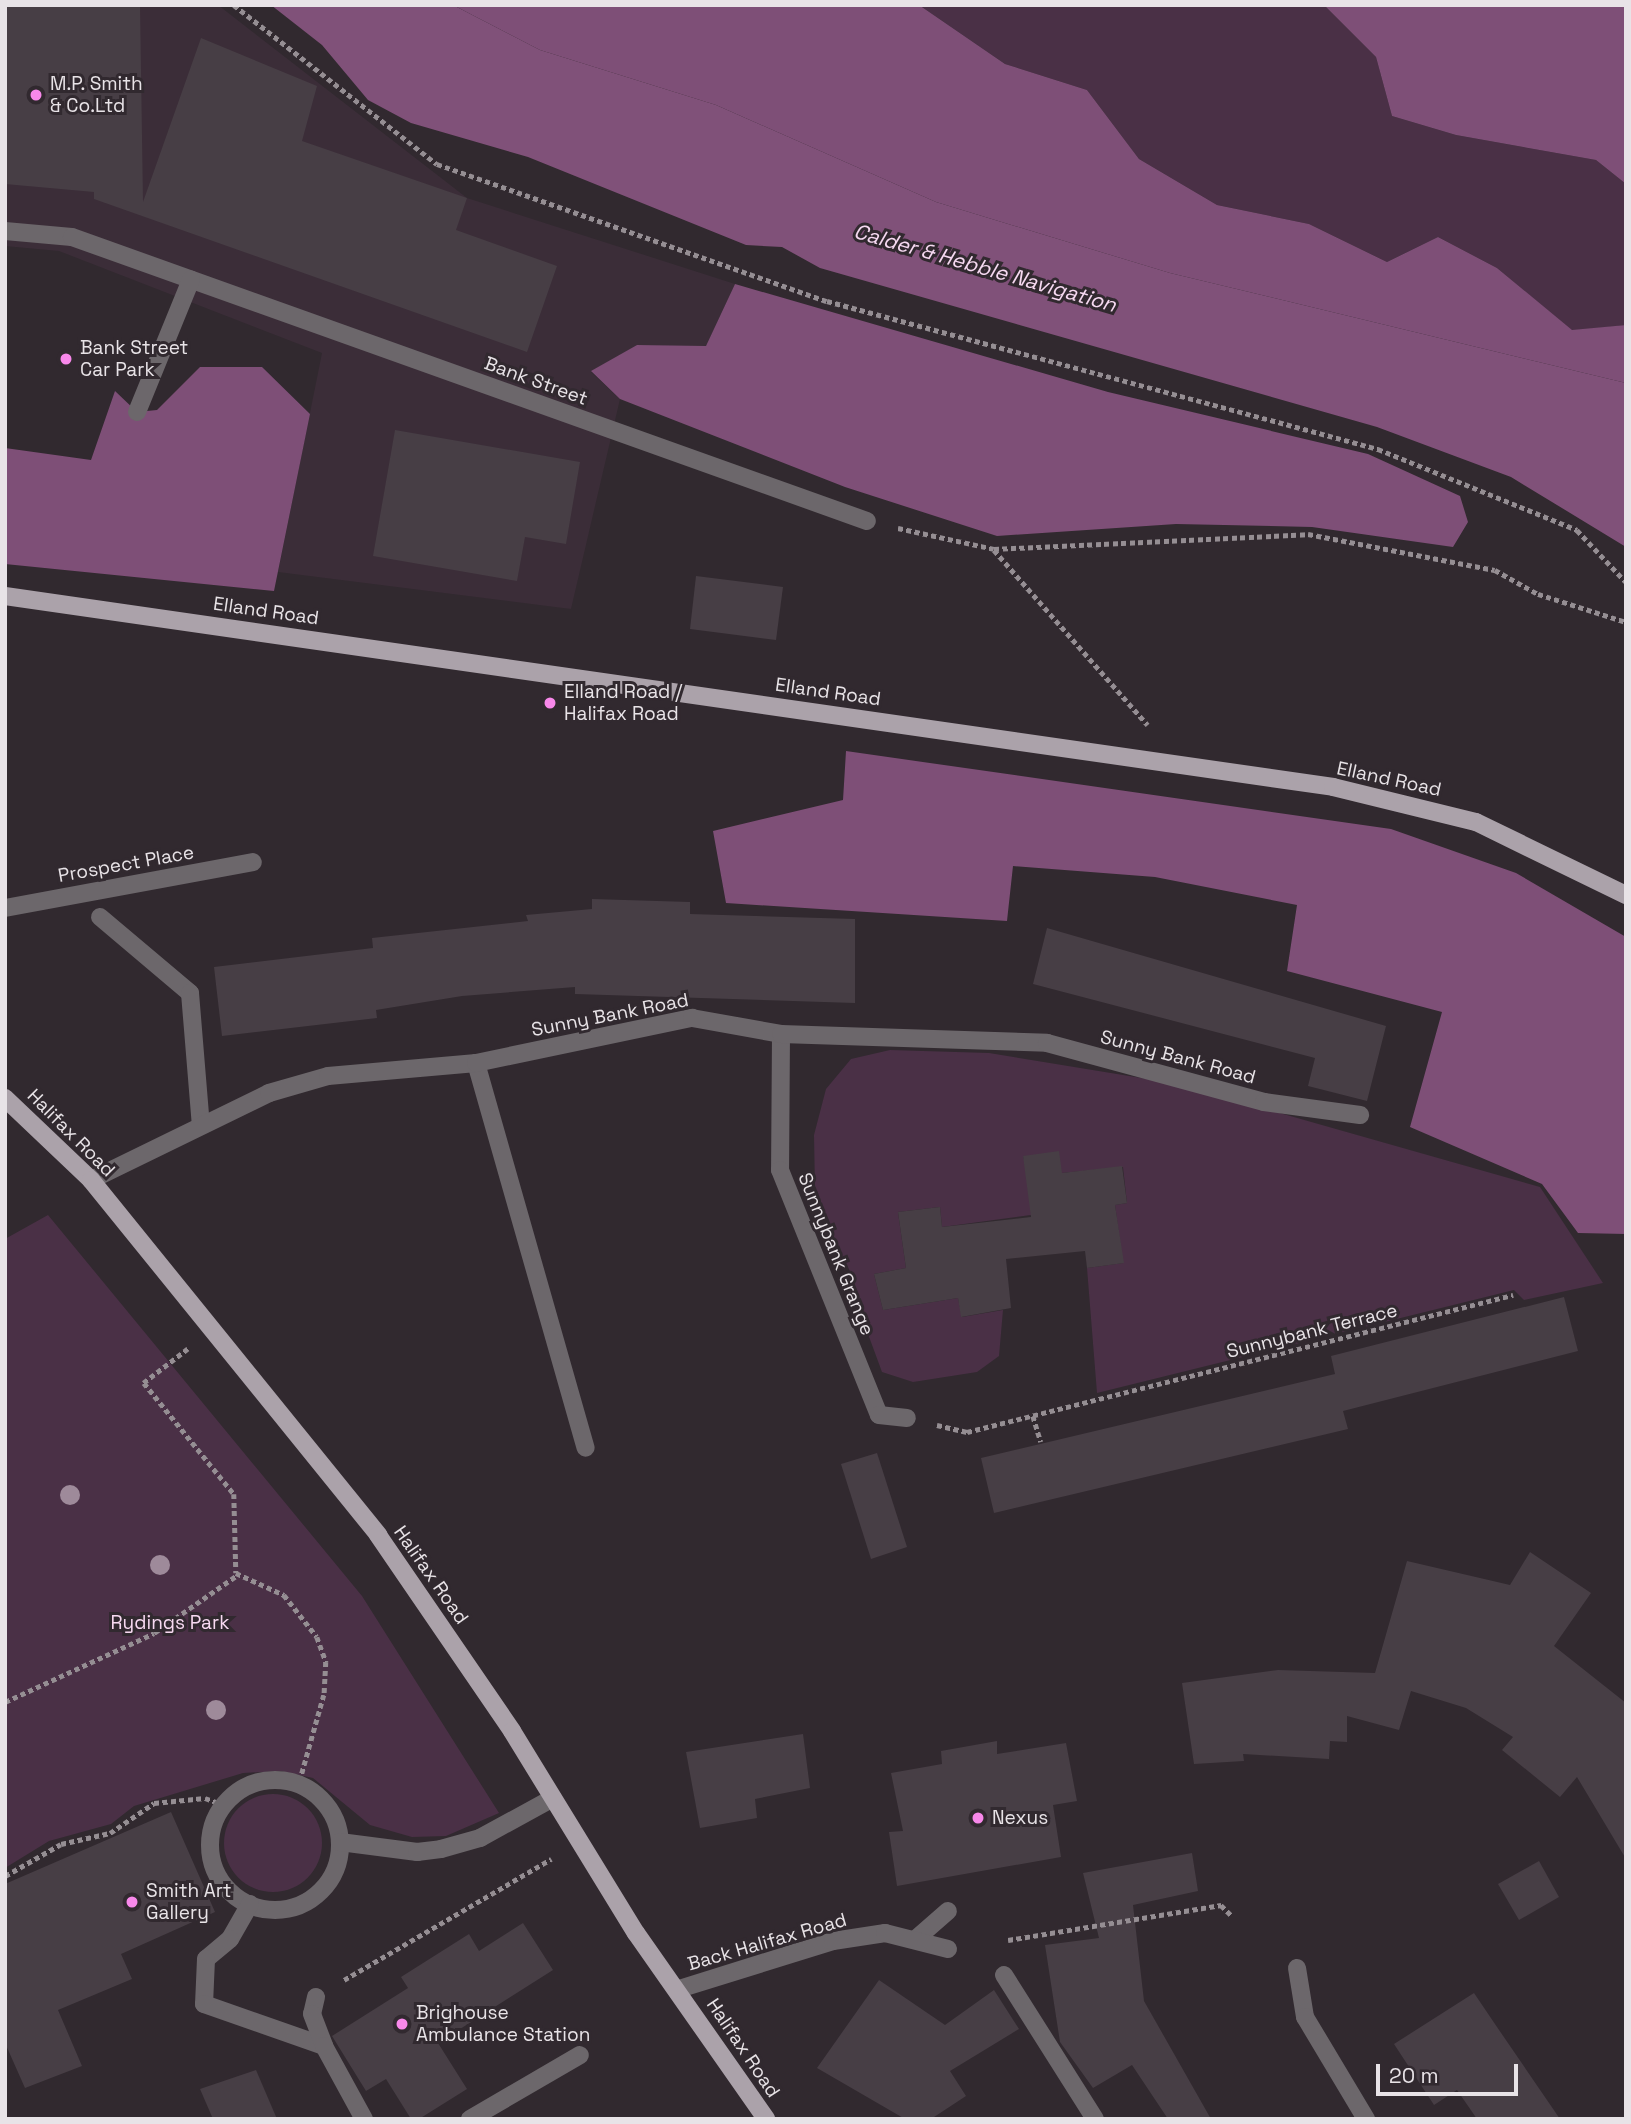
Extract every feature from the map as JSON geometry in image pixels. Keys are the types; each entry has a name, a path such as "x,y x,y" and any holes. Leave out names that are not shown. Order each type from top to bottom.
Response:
{"main road":[{"name":"Elland Road","path":"5,596 1183,764 1446,813 1533,845 1626,895"},
{"name":"Halifax Road","path":"5,1098 91,1180 378,1535 766,2119"}],"street":[{"name":"Bank Street","path":"5,231 72,237 867,521"},
{"path":"137,412 191,280"},
{"name":"Prospect Place","path":"5,908 253,862"},
{"path":"100,917 190,993 201,1126"},
{"name":"Sunny Bank Road","path":"91,1180 269,1093 328,1076 476,1063 692,1018 781,1034 1047,1042 1264,1102 1360,1115"},
{"name":"Sunnybank Grange","path":"781,1034 780,1170 879,1415 907,1418"},
{"path":"476,1063 586,1448"},
{"path":"257,1782 299,1784 331,1810 340,1842 335,1872 305,1903 284,1909 250,1904 225,1886 214,1867 210,1845 223,1805 257,1782"},
{"path":"340,1842 417,1852 441,1849 480,1838 553,1798"},
{"path":"250,1904 230,1939 206,1959 204,2004 324,2046"},
{"path":"917,1938 948,1911"},
{"name":"Back Halifax Road","path":"679,1989 833,1941 885,1933 917,1938 948,1949"},
{"path":"1297,1968 1305,2017 1366,2119"},
{"path":"1004,1975 1095,2119"},
{"path":"316,1997 313,2014 324,2046 364,2119"},
{"path":"470,2119 580,2055"}],"path":[{"path":"234,5 436,164 827,301 1378,449 1577,530 1626,582"},
{"path":"867,521 994,549 1308,534 1495,570 1538,594 1626,622"},
{"path":"994,549 1183,764"},
{"name":"Sunnybank Terrace","path":"907,1418 967,1432 1513,1295"},
{"path":"214,1330 144,1382 234,1494 231,1523 240,1574"},
{"path":"1033,1416 1041,1442"},
{"path":"5,1702 154,1633 240,1574"},
{"path":"240,1574 284,1595 317,1637 326,1662 324,1695 299,1784"},
{"path":"5,1876 61,1844 110,1833 154,1803 205,1798 223,1805"},
{"path":"316,1997 580,1842"},
{"path":"1003,1940 1221,1905 1232,1916"}],"shaded area":[{"path":"5,5 218,5 467,198 735,284 706,347 637,345 591,372 620,399 571,609 278,572 322,353 59,251 5,246"},
{"path":"453,5 919,5 1005,64 1087,90 1139,159 1217,205 1309,224 1387,262 1438,237 1497,268 1572,330 1626,325 1626,383 1170,273 936,202 716,105 540,50"},
{"path":"1324,5 1626,5 1626,184 1596,160 1456,135 1392,116 1376,57"},
{"path":"735,284 1108,392 1368,454 1460,496 1468,522 1453,547 1312,527 1176,524 997,536 845,487 620,399 591,371 637,345 706,346"},
{"path":"200,367 262,367 310,414 274,591 5,564 5,448 91,460 115,391 137,412 157,410"},
{"path":"846,751 1391,829 1516,873 1626,937 1626,1234 1578,1233 1542,1184 1410,1127 1442,1012 1287,971 1297,905 1155,877 1013,866 1007,921 726,903 713,831 843,800"}],"green space":[{"path":"919,5 1324,5 1376,57 1392,116 1456,135 1596,160 1626,184 1626,325 1572,331 1497,268 1438,237 1387,262 1309,224 1217,205 1139,159 1087,90 1005,64"},
{"path":"890,1050 989,1053 1178,1084 1540,1187 1603,1283 1524,1300 1514,1290 1097,1393 1087,1268 1123,1263 1115,1205 1127,1203 1123,1167 1062,1173 1023,1156 1038,1214 942,1227 940,1207 898,1212 906,1268 874,1274 883,1310 958,1298 962,1317 1003,1310 999,1356 977,1372 913,1382 882,1372 815,1190 814,1135 826,1089 851,1059"},
{"name":"Rydings Park","path":"48,1215 362,1596 499,1813 446,1836 412,1837 370,1825 313,1778 281,1771 243,1773 134,1806 111,1824 49,1841 5,1868 5,1239"},
{"path":"273,1794 292,1798 308,1808 318,1824 322,1843 318,1862 308,1878 292,1888 273,1892 254,1888 238,1878 228,1862 224,1843 228,1824 238,1808 254,1798"}],"water":[{"name":"Calder & Hebble Navigation","path":"271,5 453,5 540,50 716,105 936,202 1170,273 1626,383 1626,547 1511,477 1377,427 820,268 782,247 746,245 528,157 411,123 368,100 322,45"}],"building":[{"path":"5,5 140,5 143,202 201,38 317,86 302,141 467,198 456,230 557,266 527,352 94,199 94,192 5,184"},
{"path":"395,430 580,462 566,544 525,537 517,581 373,556"},
{"path":"696,576 783,587 776,640 690,629"},
{"path":"592,899 690,902 690,914 855,919 855,1003 575,994 575,987 462,996 376,1010 377,1018 222,1036 214,967 373,948 372,938 528,921 526,915 592,909"},
{"path":"1047,928 1386,1026 1367,1101 1308,1086 1315,1058 1033,984"},
{"path":"1059,1151 1062,1173 1122,1166 1127,1203 1115,1205 1124,1263 1087,1268 1085,1251 1006,1259 1011,1308 961,1317 958,1298 883,1310 874,1274 906,1268 898,1212 940,1207 942,1227 1031,1217 1023,1156"},
{"path":"1564,1297 1578,1351 1343,1411 1348,1429 994,1513 981,1458 1335,1374 1331,1356"},
{"path":"877,1453 907,1547 871,1559 841,1464"},
{"path":"1530,1552 1591,1593 1554,1646 1626,1703 1626,1859 1577,1777 1560,1797 1502,1750 1513,1737 1466,1708 1411,1691 1399,1730 1347,1716 1347,1742 1330,1741 1329,1759 1243,1754 1244,1761 1194,1764 1182,1683 1278,1670 1375,1673 1407,1561 1510,1585"},
{"path":"803,1734 810,1788 755,1799 757,1818 700,1828 686,1752"},
{"name":"Nexus","path":"997,1741 997,1754 1066,1743 1077,1801 1053,1805 1061,1857 897,1886 889,1832 903,1831 891,1773 942,1764 941,1751"},
{"path":"171,1812 215,1912 121,1954 132,1979 58,2010 82,2066 25,2088 5,2043 5,1884"},
{"path":"1192,1853 1198,1891 1133,1905 1144,2001 1211,2119 1168,2119 1132,2065 1093,2088 1060,2042 1045,1945 1099,1938 1083,1873"},
{"path":"1539,1861 1559,1897 1519,1920 1498,1884"},
{"name":"Brighouse Ambulance Station","path":"523,1923 553,1970 438,2043 467,2089 419,2119 411,2119 386,2079 366,2091 332,2036 408,1988 401,1977 469,1934 479,1951"},
{"path":"879,1980 945,2025 994,1990 1019,2029 950,2071 966,2096 931,2119 905,2119 817,2068"},
{"path":"1474,1993 1560,2119 1477,2119 1457,2090 1434,2105 1394,2044"},
{"path":"256,2070 277,2119 213,2119 200,2089"}],"place":[{"name":"M.P. Smith & Co.Ltd","path":"36,95"},
{"name":"Bank Street Car Park","path":"66,359"},
{"name":"Elland Road / Halifax Road","path":"550,703"},
{"name":"Nexus","path":"978,1818"},
{"name":"Smith Art Gallery","path":"132,1902"},
{"name":"Brighouse Ambulance Station","path":"402,2024"}]}
